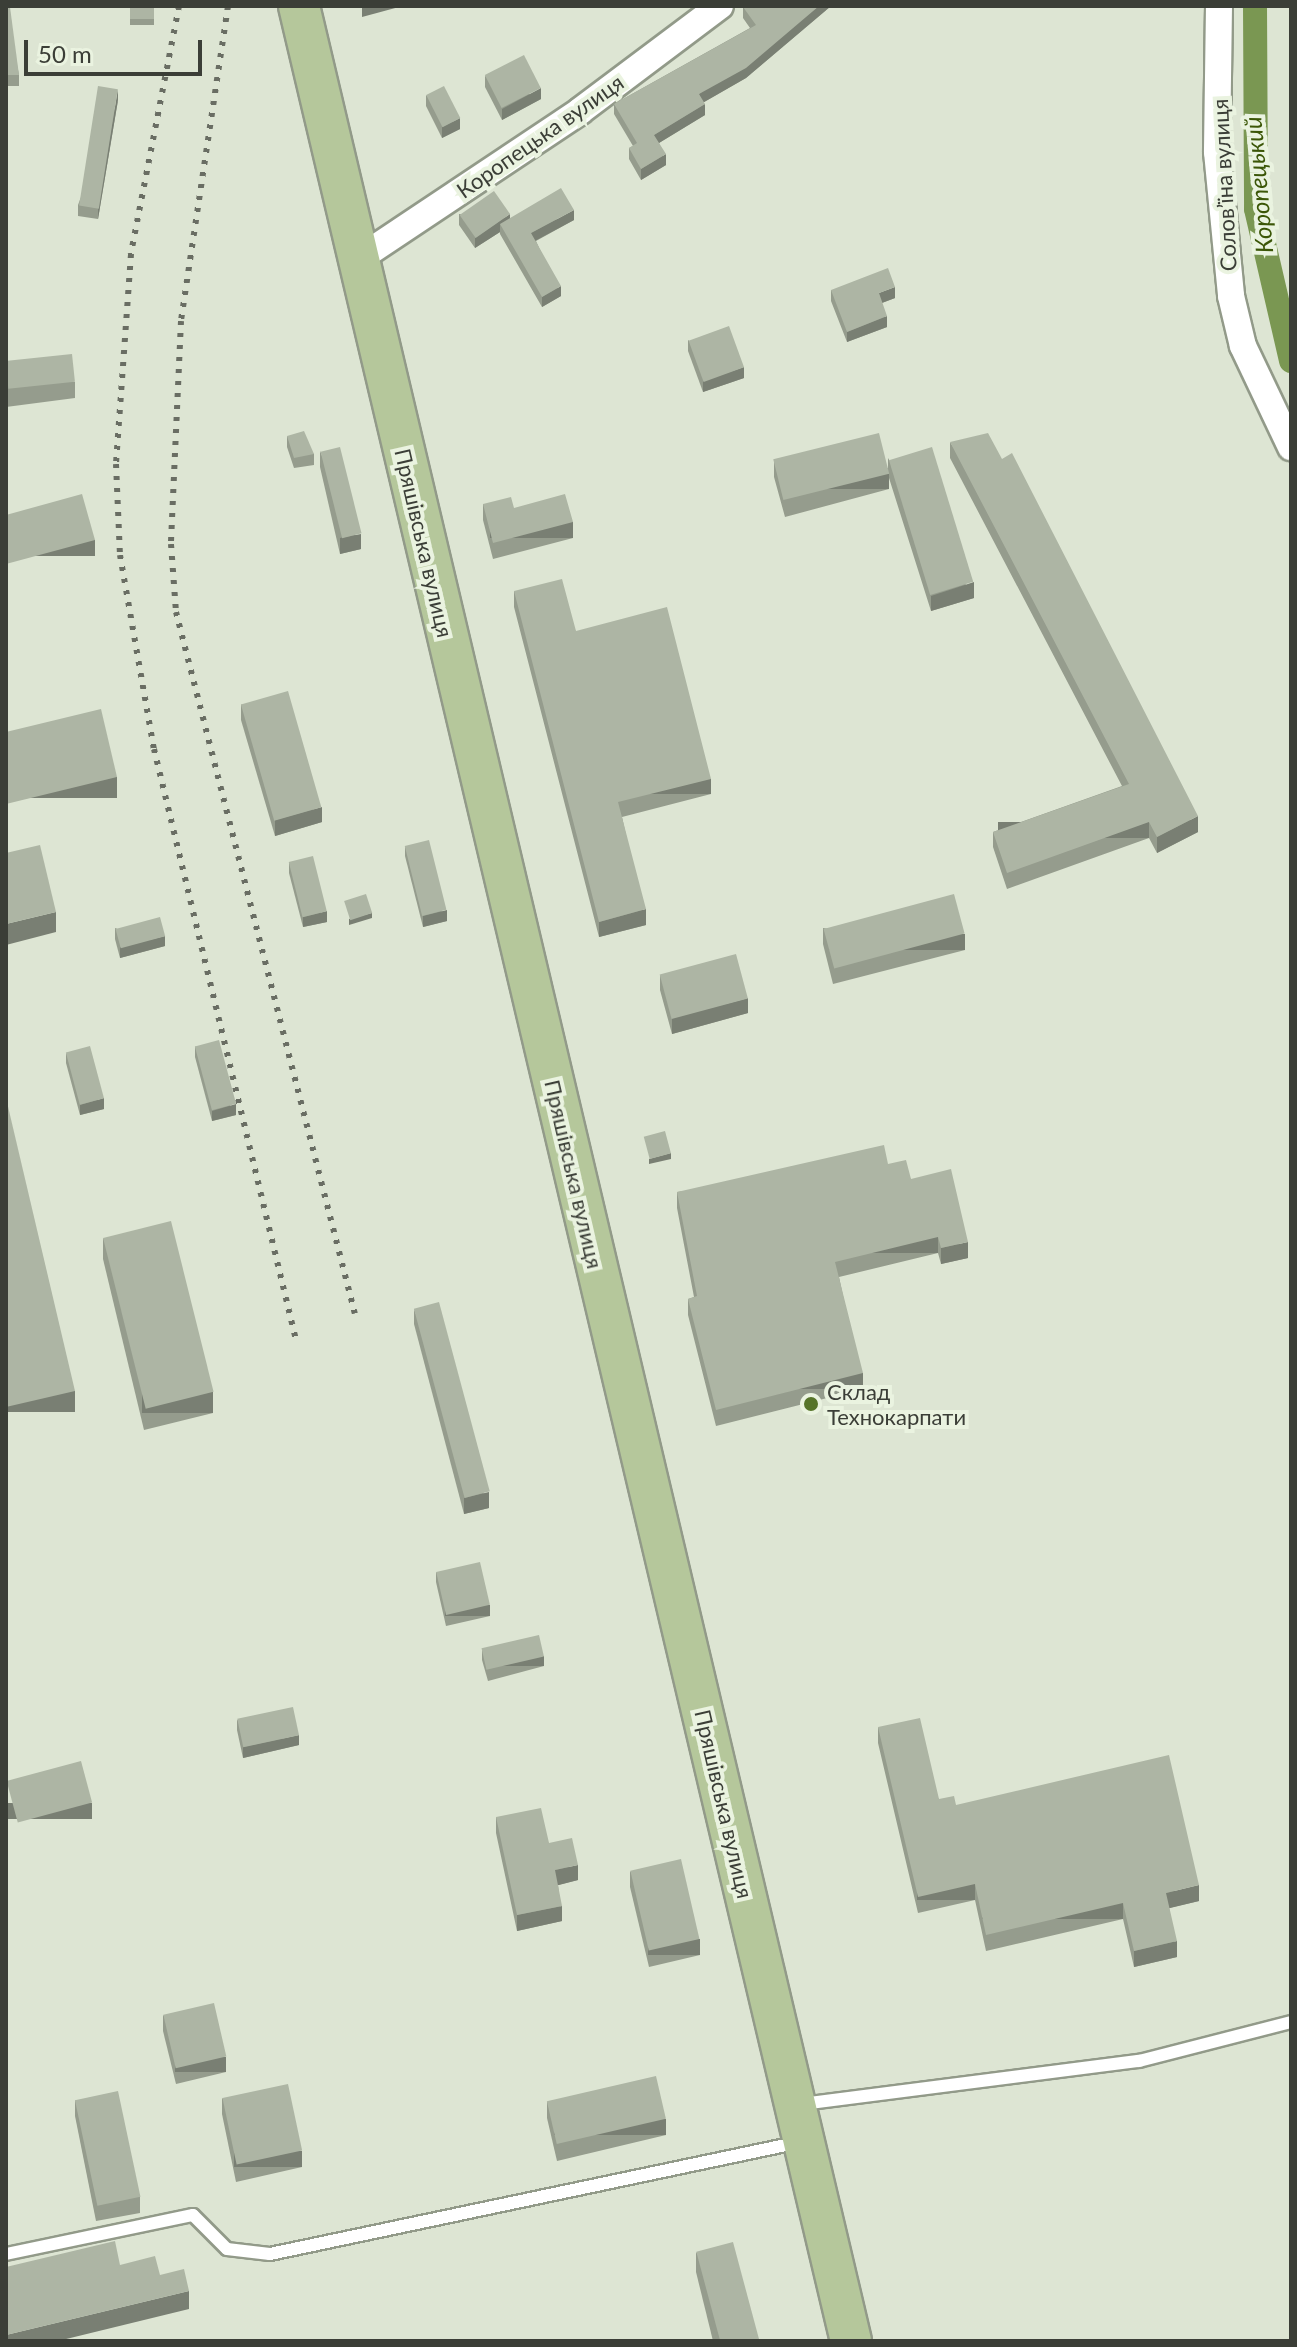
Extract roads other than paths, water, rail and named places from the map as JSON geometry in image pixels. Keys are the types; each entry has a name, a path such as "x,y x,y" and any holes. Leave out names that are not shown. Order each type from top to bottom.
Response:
{"main road":[{"name":"Пряшівська вулиця","path":"299,6 851,2341"}],"street":[{"name":"Коропецька вулиця","path":"357,260 720,6"},
{"name":"Соловʼїна вулиця","path":"1219,6 1217,152 1231,296 1243,346 1291,447"}],"lane":[{"path":"6,2254 193,2215 227,2249 270,2254 799,2123 1139,2061 1291,2022"}],"waterway":[{"name":"Коропецький","path":"1255,6 1256,209 1291,361"}],"railway":[{"path":"179,6 131,254 116,464 120,555 154,749 296,1340"},
{"path":"228,6 181,321 171,544 176,612 355,1314"}],"place":[{"name":"Склад Технокарпати","path":"811,1404"}]}
